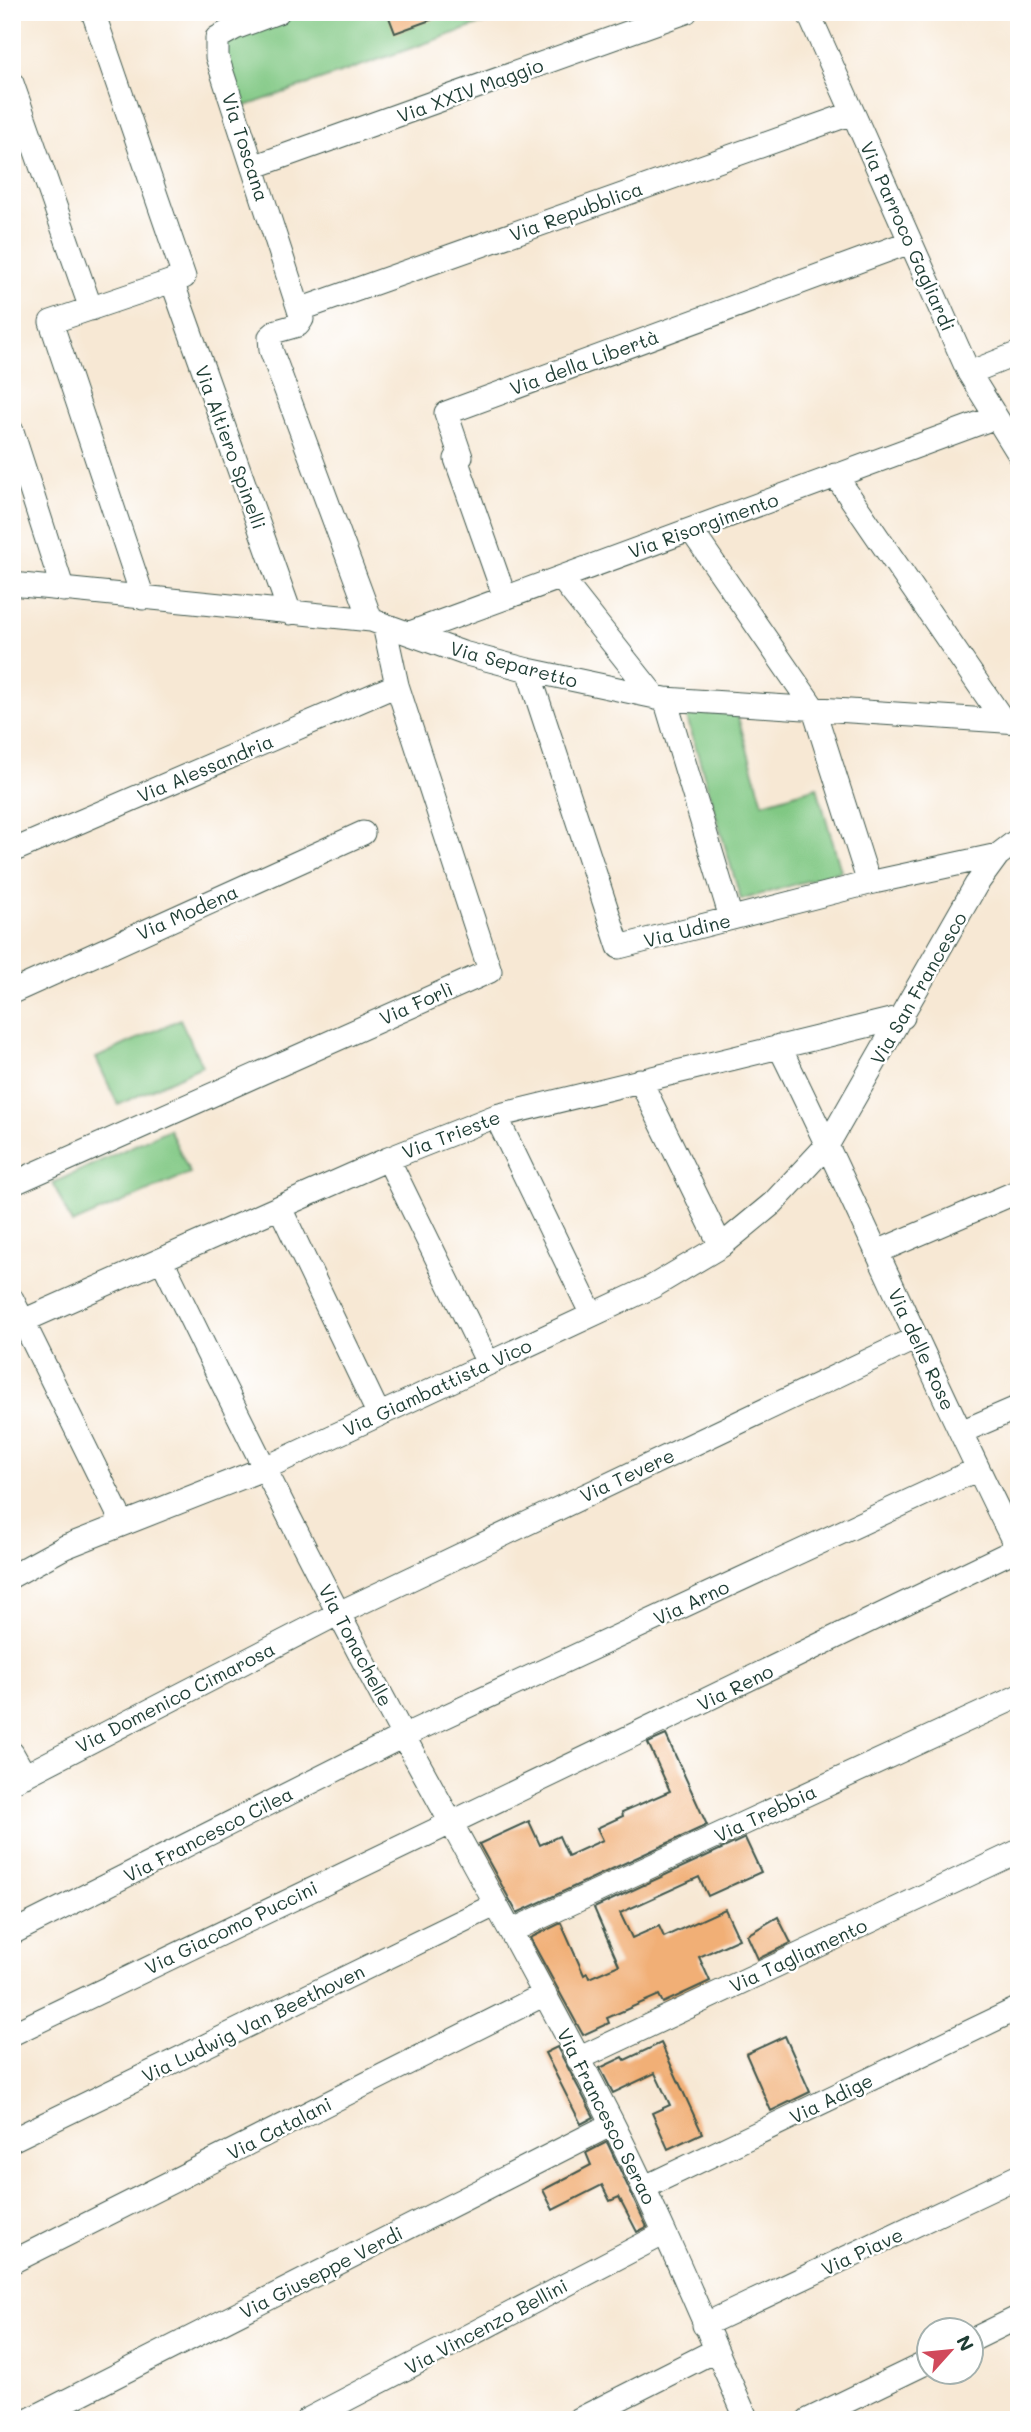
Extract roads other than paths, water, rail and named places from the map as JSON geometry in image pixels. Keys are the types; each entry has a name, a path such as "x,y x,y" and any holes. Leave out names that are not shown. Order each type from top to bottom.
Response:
{"street":[{"path":"93,12 184,277 51,322 143,598"},
{"name":"Via Toscana","path":"278,12 216,38 217,57 301,314"},
{"name":"Via XXIV Maggio","path":"253,167 687,12"},
{"name":"Via Parroco Gagliardi","path":"808,12 969,373 1019,454"},
{"path":"12,83 91,309"},
{"name":"Via Repubblica","path":"377,623 271,350 270,337 277,331 298,325 301,314 853,113"},
{"name":"Via della Libertà","path":"505,598 456,459 461,457 446,413 910,242"},
{"name":"Via Altiero Spinelli","path":"172,281 290,612"},
{"path":"969,373 1019,354"},
{"name":"Via Risorgimento","path":"410,633 996,416"},
{"path":"12,431 63,590"},
{"path":"835,475 1011,721"},
{"path":"691,530 813,707 869,883"},
{"path":"561,578 660,698 731,918"},
{"name":"Via Separetto","path":"12,584 377,623 463,653 660,698 1011,721"},
{"path":"12,600 37,587"},
{"name":"Via Forlì","path":"12,1184 490,971 377,623"},
{"name":"Via Udine","path":"528,670 619,947 869,883 998,855"},
{"name":"Via Alessandria","path":"12,851 397,685"},
{"name":"Via Modena","path":"12,992 363,833"},
{"name":"Via San Francesco","path":"828,1144 903,1017 976,885 998,855 1019,839"},
{"name":"Via Trieste","path":"17,1315 162,1259 388,1159 496,1116 903,1017"},
{"name":"Via delle Rose","path":"779,1046 828,1144 916,1338 1018,1551"},
{"path":"640,1080 720,1245"},
{"path":"496,1116 592,1315"},
{"name":"Via Giambattista Vico","path":"12,1576 65,1548 263,1469 652,1287 720,1245 773,1203 828,1144"},
{"path":"388,1159 488,1363"},
{"path":"877,1252 1019,1191"},
{"path":"280,1208 379,1415"},
{"name":"Via Tonachelle","path":"162,1259 263,1469 451,1821"},
{"path":"17,1315 123,1524"},
{"name":"Via Tevere","path":"339,1613 916,1338"},
{"path":"961,1432 1019,1407"},
{"name":"Via Arno","path":"404,1736 978,1469"},
{"name":"Via Reno","path":"451,1821 1018,1551"},
{"name":"Via Domenico Cimarosa","path":"18,1779 339,1613"},
{"name":"Via Trebbia","path":"511,1931 1019,1696"},
{"name":"Via Francesco Cilea","path":"12,1933 404,1736"},
{"path":"12,1753 18,1779"},
{"name":"Via Francesco Serao","path":"451,1821 612,2124 665,2233 747,2420"},
{"name":"Via Giacomo Puccini","path":"12,2034 451,1821"},
{"name":"Via Tagliamento","path":"578,2059 1019,1851"},
{"name":"Via Ludwig Van Beethoven","path":"12,2140 495,1905"},
{"name":"Via Catalani","path":"12,2262 545,1994"},
{"name":"Via Adige","path":"643,2188 1019,2008"},
{"name":"Via Giuseppe Verdi","path":"29,2420 612,2124"},
{"name":"Via Piave","path":"704,2325 1019,2176"},
{"name":"Via Vincenzo Bellini","path":"307,2420 665,2233"},
{"path":"986,2333 1019,2317"},
{"path":"578,2420 716,2350"},
{"path":"808,2420 916,2367"}]}
